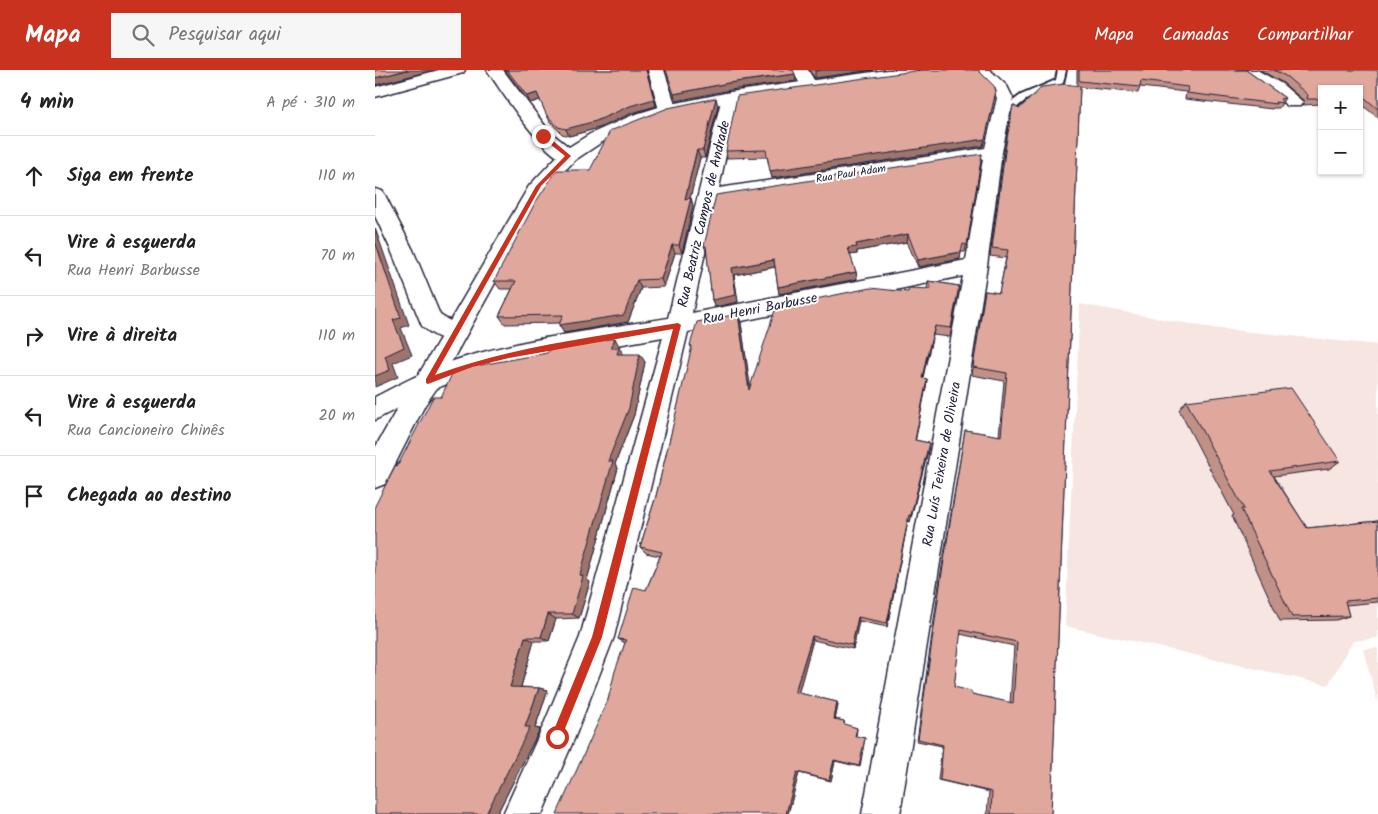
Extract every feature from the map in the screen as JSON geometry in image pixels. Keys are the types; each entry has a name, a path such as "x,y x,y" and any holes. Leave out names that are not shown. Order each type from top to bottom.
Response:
{"street":[{"path":"375,92 457,70"},
{"path":"495,70 543,136 568,156"},
{"path":"656,70 668,110"},
{"path":"800,70 809,85"},
{"path":"375,475 416,398 428,381 539,186 568,156 613,129 668,110 730,97 922,70"},
{"name":"Rua Luís Teixeira de Oliveira","path":"881,814 976,266 993,152 1005,98 1001,90 981,70"},
{"path":"1245,70 1276,88 1294,102"},
{"name":"Rua Beatriz Campos de Andrade","path":"522,814 557,737 597,637 678,325 709,196 730,97"},
{"name":"Rua Paul Adam","path":"709,196 993,152"},
{"path":"375,195 402,250 430,320 437,326 454,333"},
{"name":"Rua Henri Barbusse","path":"375,409 428,381 470,365 509,355 678,325 976,266"}],"lane":[{"path":"1001,114 1024,97 1061,81 1062,70"}],"shaded area":[{"path":"1080,304 1212,328 1378,345 1378,638 1353,641 1328,685 1065,626"},
{"path":"1378,648 1378,704 1363,649"}],"building":[{"path":"375,70 407,70 375,78"},
{"path":"507,70 646,70 654,99 630,106 596,121 566,129 558,127 546,114 537,93 527,96"},
{"path":"666,70 793,70 795,74 728,83 674,94"},
{"path":"922,70 978,70 994,86 996,91 985,139 770,171 766,150 726,151 737,96"},
{"path":"1079,70 1246,70 1285,98 1280,99 1283,103 1275,102 1276,104 1187,93 1188,87 1141,81 1140,87 1079,81"},
{"path":"1274,70 1378,71 1378,109 1363,98 1363,85 1318,85 1318,99 1307,99 1308,95 1287,77"},
{"path":"1064,84 1080,86 1051,814 991,814 992,792 940,780 943,745 918,739 965,430 1001,436 1007,373 973,367 985,291 999,293 1008,250 992,248 1013,105 1019,109 1042,87","holes":["961,630 1017,642 1013,703 972,694 971,691 954,687"]},
{"path":"716,98 703,150 697,150 696,153 685,199 691,198 679,245 672,245 661,279 637,280 624,315 559,325 563,315 499,316 516,281 494,281 535,203 557,170 590,170 610,131 668,108"},
{"path":"982,154 967,245 963,244 961,252 918,260 908,234 856,244 857,247 848,248 856,272 778,287 774,260 732,268 736,295 712,300 706,246 704,246 716,195"},
{"path":"375,241 401,318 393,320 404,347 385,356 390,370 375,376"},
{"path":"928,281 959,286 951,328 935,326 922,378 927,379 915,440 929,443 911,515 909,515 887,623 858,617 852,645 812,636 795,692 837,702 834,719 844,721 844,724 857,728 855,736 865,738 859,766 834,760 829,780 797,772 786,814 557,814 608,700 615,671 626,640 618,639 634,587 646,590 662,552 640,547 656,496 692,346 690,345 697,322 738,314 749,390 776,307 870,288 908,292 909,288 931,289"},
{"path":"615,338 611,348 619,348 617,354 640,354 629,408 608,461 613,461 580,575 583,576 572,614 548,614 541,637 525,637 510,687 539,688 525,727 530,727 486,814 375,814 375,506 395,466 398,465 433,397 441,397 453,372 464,368 547,353 549,350"},
{"path":"1291,388 1340,461 1270,471 1307,528 1378,521 1378,598 1345,601 1349,616 1292,617 1241,509 1244,509 1186,401"}],"route":[{"path":"543,136 568,156 539,186 428,381 470,365 509,355 678,325 597,637 557,737"}]}
